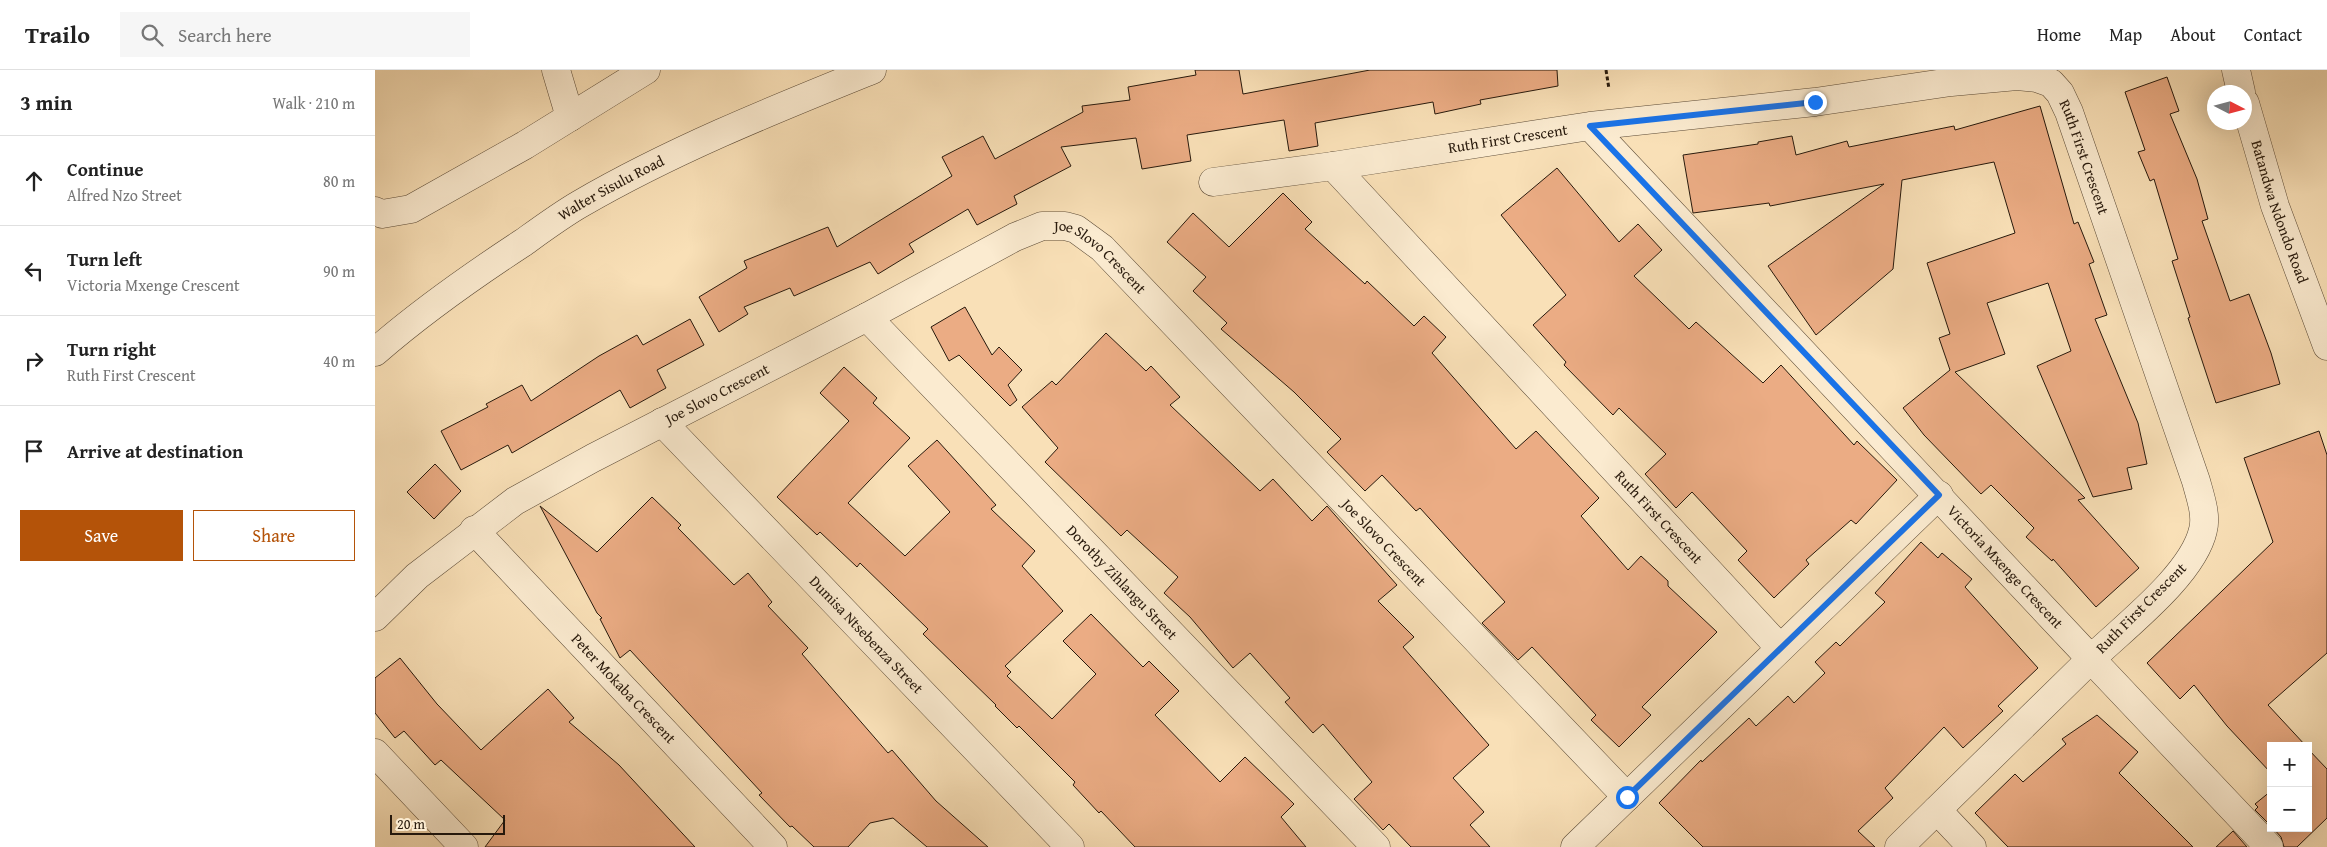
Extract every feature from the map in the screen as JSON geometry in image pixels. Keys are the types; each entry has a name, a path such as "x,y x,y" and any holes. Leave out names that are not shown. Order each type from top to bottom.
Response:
{"street":[{"path":"556,70 570,117"},
{"path":"375,211 382,214 411,210 646,70"},
{"name":"Walter Sisulu Road","path":"375,352 401,329 483,269 580,204 684,150 781,106 872,70"},
{"path":"2236,70 2239,85"},
{"name":"Ruth First Crescent","path":"1213,182 1333,166 1590,126 1815,102 2017,76 2037,78 2051,83 2060,93 2069,112 2196,481 2204,528 2197,549 2185,566 2163,591 2091,659"},
{"name":"Victoria Mxenge Crescent","path":"1590,126 2269,847"},
{"name":"Batandwa Ndondo Road","path":"2252,127 2275,206 2327,346"},
{"name":"Ruth First Crescent","path":"1333,166 1779,648"},
{"name":"Joe Slovo Crescent","path":"375,617 417,576 515,501 662,422 867,318 1015,237 1042,226 1065,226 1075,229 1102,248 1627,797"},
{"name":"Dorothy Zihlangu Street","path":"867,318 1376,847"},
{"name":"Dumisa Ntsebenza Street","path":"662,422 1070,847"},
{"path":"1575,847 1939,495"},
{"name":"Peter Mokaba Crescent","path":"475,530 773,847"},
{"path":"1899,847 2091,659"},
{"path":"375,753 464,847"},
{"path":"1937,810 1972,847"}],"building":[{"path":"1195,70 1239,70 1243,94 1370,70 1557,70 1558,86 1480,100 1481,104 1435,114 1433,102 1315,123 1318,146 1289,151 1284,120 1187,135 1191,161 1142,169 1136,138 1061,147 1071,166 1014,196 1017,204 977,225 968,209 909,244 914,252 878,274 870,262 794,296 790,288 744,307 748,314 719,332 699,297 747,268 744,261 828,227 837,247 952,176 942,157 983,136 995,159 1083,112 1082,106 1130,100 1128,87 1196,75"},
{"path":"2167,77 2179,111 2170,114 2197,179 2208,219 2202,221 2230,301 2249,294 2271,353 2280,384 2216,403 2188,318 2190,317 2172,261 2178,259 2154,179 2150,181 2138,152 2145,150 2125,92"},
{"path":"2040,106 2074,224 2078,222 2094,262 2089,264 2107,315 2095,319 2138,423 2147,464 2127,468 2132,489 2093,497 2037,366 2071,351 2048,283 1987,303 2005,354 1955,372 2085,498 2078,500 2139,568 2096,607 2053,559 2052,561 2026,537 2034,528 1991,485 1981,494 1924,435 1903,408 1950,370 1939,338 1950,334 1927,263 2015,233 1994,162 1902,180 1893,269 1816,335 1768,266 1884,184 1770,206 1769,203 1693,213 1683,155 1758,144 1758,142 1792,136 1796,155 1847,141 1849,147 1954,126 1955,130"},
{"path":"1557,168 1619,242 1638,224 1662,250 1634,276 1689,329 1696,322 1763,383 1781,365 1854,445 1857,441 1897,480 1856,524 1851,520 1806,560 1809,564 1774,598 1738,560 1747,551 1692,492 1676,508 1645,474 1666,454 1619,408 1613,415 1564,365 1566,362 1533,325 1566,295 1501,215"},
{"path":"1283,193 1312,222 1305,229 1365,284 1367,281 1414,326 1424,316 1446,337 1432,353 1516,449 1536,431 1599,498 1581,516 1628,570 1641,556 1668,581 1668,586 1717,632 1642,707 1651,715 1619,747 1591,720 1596,715 1532,647 1518,660 1482,623 1505,602 1420,508 1416,511 1382,475 1365,491 1327,452 1341,439 1294,392 1221,329 1227,323 1193,291 1206,277 1167,242 1193,213 1229,247"},
{"path":"965,307 992,355 999,347 1022,370 1008,385 1017,400 1010,406 959,355 949,361 931,327"},
{"path":"690,319 704,345 657,370 666,388 630,408 620,390 512,453 508,445 461,470 441,431 488,407 486,404 522,385 531,401 599,356 637,335 643,345"},
{"path":"1106,333 1146,371 1151,366 1180,397 1170,405 1260,491 1273,479 1312,521 1327,506 1397,585 1378,601 1414,637 1403,647 1489,745 1453,778 1484,812 1470,825 1490,847 1411,847 1389,824 1383,830 1354,799 1372,782 1323,724 1313,733 1285,702 1290,698 1250,653 1233,668 1190,617 1164,593 1178,577 1127,530 1121,536 1045,462 1058,448 1022,407 1052,381 1056,385"},
{"path":"844,367 877,398 873,403 910,438 848,503 905,556 950,512 908,466 937,440 996,505 991,509 1035,551 1022,566 1063,611 1005,666 1011,672 1007,676 1052,719 1096,674 1063,641 1091,614 1143,667 1149,661 1179,691 1155,715 1220,782 1245,757 1294,804 1281,817 1306,847 1135,847 1073,785 1075,782 1019,726 1017,728 923,634 928,629 860,563 857,567 820,532 817,535 777,497 849,421 820,393"},
{"path":"2319,431 2327,455 2327,653 2268,705 2302,742 2267,742 2267,769 2227,726 2194,685 2180,699 2147,663 2273,542 2244,458"},
{"path":"435,464 461,491 434,519 407,492"},
{"path":"652,497 681,525 678,528 734,585 748,573 772,602 768,606 808,648 802,654 888,753 892,750 936,801 988,847 927,847 893,818 870,823 848,847 814,847 792,826 790,827 759,795 762,793 630,650 620,658 600,619 602,618 597,613 540,506 597,552"},
{"path":"1921,542 1938,558 1942,553 1972,579 1965,587 2038,668 1998,706 2003,711 1963,748 1944,727 1885,788 1893,798 1858,831 1875,847 1703,847 1659,803 1701,760 1702,762 1749,718 1756,726 1788,696 1794,703 1825,673 1815,662 1836,642 1840,646 1885,602 1875,593"},
{"path":"400,658 437,704 481,750 548,689 574,718 569,722 619,765 695,847 485,847 505,820 441,760 435,765 404,731 395,738 375,713 375,678"},
{"path":"2097,715 2138,752 2119,773 2193,847 2008,847 1975,813 2015,774 2023,782 2066,744 2062,739"},
{"path":"2312,753 2327,769 2327,818 2297,847 2284,847 2281,837 2277,832 2312,832"},
{"path":"2267,794 2267,822 2255,810 2258,807 2255,804"},
{"path":"2233,831 2247,847 2216,847"}],"route":[{"path":"1627,797 1939,495 1590,126 1815,102"}]}
